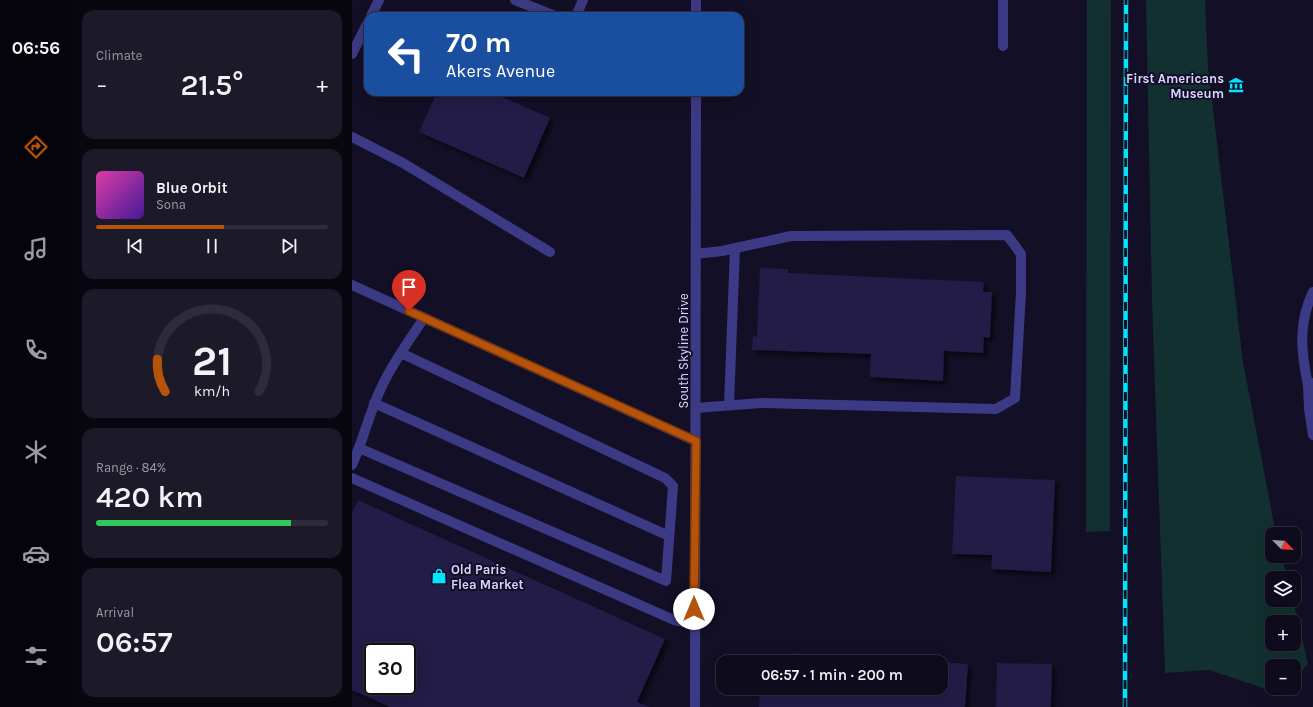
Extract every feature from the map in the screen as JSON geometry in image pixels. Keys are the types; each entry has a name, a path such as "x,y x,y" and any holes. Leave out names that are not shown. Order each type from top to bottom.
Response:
{"street":[{"path":"373,12 379,0"},
{"path":"515,0 545,12"},
{"path":"578,12 583,0"},
{"path":"696,0 696,12"},
{"path":"1002,46 1003,0"},
{"path":"352,54 364,30"},
{"name":"South Skyline Drive","path":"695,707 696,96"},
{"path":"352,137 403,163 550,252"},
{"path":"696,254 735,248 791,236 1007,235 1021,254 1021,292 1015,398 996,409 761,403 696,408"},
{"path":"729,405 735,248"},
{"path":"352,285 696,441"},
{"path":"1313,292 1303,319 1301,352 1311,384 1309,409 1313,435"},
{"path":"352,465 374,403 384,382 424,318"},
{"path":"359,448 666,581 673,486 665,478 401,353"},
{"path":"374,403 669,536"},
{"path":"352,478 674,620 694,624"}],"green space":[{"path":"1087,0 1111,0 1110,531 1086,532"},
{"path":"1146,0 1205,0 1208,67 1243,362 1275,527 1265,527 1265,563 1284,563 1285,571 1265,571 1265,607 1295,607 1297,615 1265,615 1265,651 1301,651 1301,634 1308,664 1301,672 1301,659 1265,659 1265,689 1209,670 1165,673 1152,301"}],"building":[{"path":"435,96 500,96 550,118 524,178 419,132"},
{"path":"760,268 788,269 788,273 984,282 983,292 992,292 990,338 984,337 983,353 944,351 943,381 870,377 871,354 752,350 753,336 757,337"},
{"path":"956,476 1055,480 1051,572 991,569 992,555 952,554"},
{"name":"Old Paris Flea Market","path":"358,500 665,639 637,702 649,707 390,707 352,690 352,513"},
{"path":"791,653 822,655 791,655"},
{"path":"948,663 968,664 965,707 759,707 760,695 948,695"},
{"path":"997,663 1052,664 1051,707 996,707"}],"railway":[{"path":"1125,707 1126,0"}],"place":[{"name":"First Americans Museum","path":"1236,85"},
{"name":"Old Paris Flea Market","path":"439,576"}],"route":[{"path":"409,311 696,441 694,609"}]}
